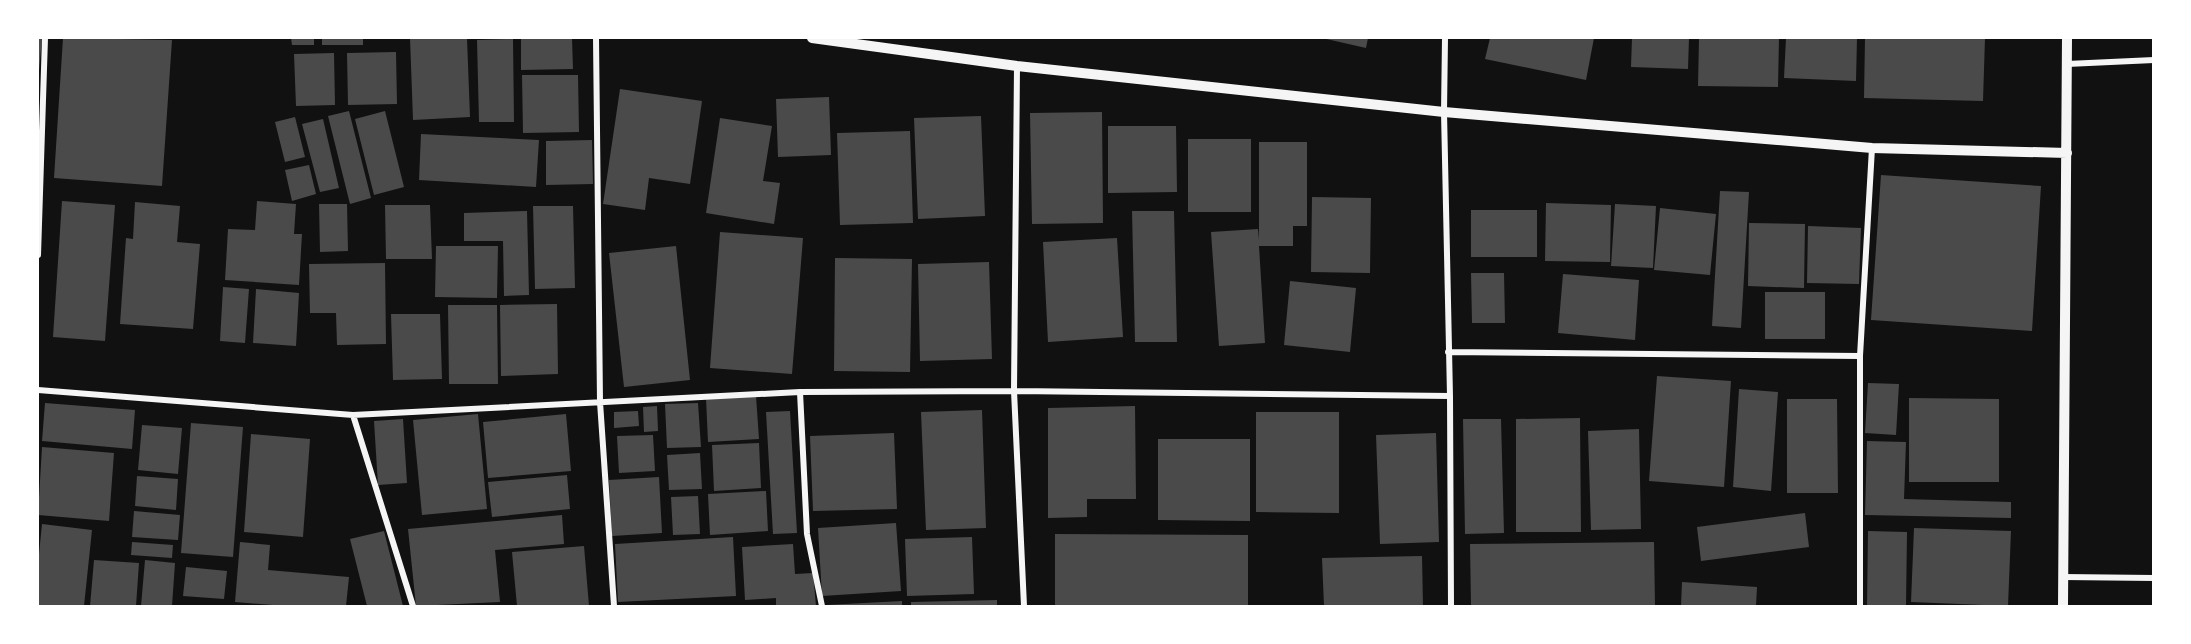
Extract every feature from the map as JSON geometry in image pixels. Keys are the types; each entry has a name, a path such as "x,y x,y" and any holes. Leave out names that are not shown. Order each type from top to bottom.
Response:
{"street":[{"path":"38,255 45,38"},
{"path":"596,38 600,402 606,524 614,606"},
{"path":"812,38 1017,66 1443,112 1872,148 2067,153"},
{"path":"1445,38 1443,112 1450,396 1451,606"},
{"path":"2063,606 2067,38"},
{"path":"2067,64 2154,60"},
{"path":"1017,66 1014,391 1024,606"},
{"path":"1860,606 1860,356 1872,148"},
{"path":"1448,352 1860,356"},
{"path":"38,390 354,415 800,392 1014,391 1450,396"},
{"path":"800,392 807,534 822,606"},
{"path":"354,415 413,606"},
{"path":"2063,577 2154,578"}],"building":[{"path":"38,38 42,38 39,71 38,71"},
{"path":"63,38 172,40 162,186 54,178"},
{"path":"291,38 314,38 314,45 292,45"},
{"path":"322,38 363,38 363,45 322,45"},
{"path":"410,38 467,38 470,117 413,120"},
{"path":"572,38 573,69 521,70 521,39"},
{"path":"1322,38 1368,38 1366,48"},
{"path":"1490,38 1594,38 1586,80 1485,59"},
{"path":"1632,38 1689,38 1688,69 1631,67"},
{"path":"1699,38 1779,38 1778,87 1698,86"},
{"path":"1786,38 1857,38 1856,81 1784,78"},
{"path":"1865,38 1985,38 1983,101 1864,98"},
{"path":"513,39 514,122 479,122 477,40"},
{"path":"396,52 397,104 348,105 347,53"},
{"path":"334,53 335,105 296,106 294,54"},
{"path":"522,75 578,75 579,132 523,133"},
{"path":"620,89 702,101 690,184 649,178 645,210 603,204"},
{"path":"829,97 831,155 778,157 776,99"},
{"path":"349,111 371,198 350,204 328,116"},
{"path":"385,111 404,187 374,195 355,119"},
{"path":"1102,112 1103,223 1032,224 1030,113"},
{"path":"981,116 985,216 918,219 914,118"},
{"path":"295,117 305,157 285,162 275,122"},
{"path":"720,118 772,126 763,181 780,183 774,224 706,213"},
{"path":"323,119 339,188 320,192 302,124"},
{"path":"1108,126 1176,126 1177,192 1108,193"},
{"path":"910,131 913,223 840,225 837,133"},
{"path":"421,134 539,140 536,187 419,180"},
{"path":"1188,139 1251,139 1251,212 1188,212"},
{"path":"592,140 593,184 546,185 546,141"},
{"path":"1259,142 1307,142 1307,226 1293,226 1293,246 1259,246 1265,343 1219,346 1211,232 1258,229 1259,240"},
{"path":"309,165 316,194 292,201 285,170"},
{"path":"1881,175 2041,186 2032,331 1871,320"},
{"path":"1720,191 1749,192 1741,328 1712,326"},
{"path":"1312,197 1371,198 1370,273 1311,272"},
{"path":"62,201 115,205 105,341 53,337"},
{"path":"257,201 296,204 294,234 302,234 299,285 225,280 228,229 255,230"},
{"path":"135,202 180,206 177,242 200,244 193,329 120,324 126,238 133,239"},
{"path":"1546,203 1611,205 1610,262 1545,261"},
{"path":"319,204 347,204 348,251 320,252"},
{"path":"1615,204 1656,206 1653,268 1611,266"},
{"path":"385,205 430,205 432,259 386,259"},
{"path":"533,206 573,206 575,288 535,289"},
{"path":"1660,208 1716,214 1710,275 1654,270"},
{"path":"1471,210 1537,210 1537,257 1471,257"},
{"path":"527,211 529,295 504,296 503,241 464,241 464,213"},
{"path":"1132,211 1174,211 1177,342 1135,342"},
{"path":"1749,223 1805,224 1804,288 1748,286"},
{"path":"1808,226 1861,228 1859,284 1807,283"},
{"path":"720,232 803,238 792,374 710,368"},
{"path":"1117,238 1123,337 1048,342 1043,242"},
{"path":"436,246 498,246 497,298 435,297"},
{"path":"676,246 690,380 624,387 609,253"},
{"path":"835,258 912,259 910,372 834,371"},
{"path":"989,262 992,359 920,361 918,264"},
{"path":"385,263 386,344 337,345 336,313 310,313 309,264"},
{"path":"1471,273 1504,273 1505,323 1472,323"},
{"path":"1563,274 1639,280 1635,340 1558,333"},
{"path":"1290,281 1356,288 1350,352 1284,345"},
{"path":"223,287 249,289 245,343 220,341"},
{"path":"256,289 299,293 296,346 253,343"},
{"path":"1765,292 1825,292 1825,339 1765,339"},
{"path":"557,304 558,374 501,376 500,305"},
{"path":"448,305 497,305 498,384 449,384"},
{"path":"391,314 440,314 442,379 393,380"},
{"path":"1657,376 1731,381 1724,487 1649,481"},
{"path":"1868,383 1899,384 1896,435 1865,433"},
{"path":"1739,389 1778,392 1771,491 1733,487"},
{"path":"756,396 759,439 708,442 706,398"},
{"path":"1909,398 1999,399 1999,482 1909,482"},
{"path":"1787,399 1837,399 1838,493 1787,493"},
{"path":"45,403 135,410 132,449 42,441"},
{"path":"698,403 701,447 667,448 665,404"},
{"path":"657,406 658,431 644,432 643,407"},
{"path":"1135,406 1136,499 1087,499 1087,517 1048,518 1048,408"},
{"path":"982,410 986,528 926,530 921,412"},
{"path":"638,411 639,426 614,428 614,412"},
{"path":"790,411 797,533 773,534 766,412"},
{"path":"1256,412 1339,412 1339,513 1256,512"},
{"path":"478,414 487,509 422,515 413,420"},
{"path":"566,414 571,471 488,478 483,422"},
{"path":"1580,418 1581,532 1516,532 1516,419"},
{"path":"403,419 407,483 378,485 374,421"},
{"path":"1463,419 1501,419 1504,533 1465,534"},
{"path":"191,423 243,427 233,557 181,553"},
{"path":"142,425 182,428 178,474 138,470"},
{"path":"1639,429 1641,529 1591,530 1588,431"},
{"path":"894,433 897,509 813,511 810,436"},
{"path":"1436,433 1439,542 1380,544 1376,435"},
{"path":"251,434 310,439 303,537 244,532"},
{"path":"653,435 655,471 619,473 617,436"},
{"path":"1158,439 1250,439 1250,521 1158,520"},
{"path":"1867,441 1906,442 1904,499 2011,502 2011,518 1865,515"},
{"path":"759,443 761,488 714,491 712,445"},
{"path":"42,447 114,453 109,521 38,515"},
{"path":"700,453 702,489 669,490 667,455"},
{"path":"567,475 570,509 492,517 488,482"},
{"path":"137,476 178,479 176,510 135,506"},
{"path":"659,477 662,533 612,536 609,480"},
{"path":"766,491 768,531 710,535 708,494"},
{"path":"698,496 700,534 673,535 671,497"},
{"path":"134,511 180,515 178,540 132,537"},
{"path":"1805,513 1809,547 1701,561 1697,527"},
{"path":"562,515 564,544 495,550 500,602 416,606 408,529"},
{"path":"896,523 901,591 822,596 818,528"},
{"path":"42,524 92,530 84,606 38,606 38,564"},
{"path":"1914,528 2011,531 2008,606 1911,602"},
{"path":"384,531 403,606 367,606 350,539"},
{"path":"1868,531 1907,532 1906,606 1867,606"},
{"path":"1055,534 1248,535 1248,606 1055,606"},
{"path":"733,537 736,596 618,602 615,544"},
{"path":"972,537 974,594 907,596 905,539"},
{"path":"132,542 173,545 172,558 131,555"},
{"path":"240,542 270,545 268,570 349,577 346,606 286,606 235,602"},
{"path":"1654,542 1655,606 1471,606 1470,544"},
{"path":"793,544 795,574 813,573 816,606 776,606 776,598 745,600 742,547"},
{"path":"584,546 589,606 517,606 512,552"},
{"path":"1422,556 1423,606 1324,606 1322,558"},
{"path":"94,560 139,563 136,606 90,606"},
{"path":"145,560 175,563 172,606 141,606"},
{"path":"186,567 227,571 224,599 183,596"},
{"path":"1682,582 1757,587 1756,606 1681,606"},
{"path":"997,600 997,606 911,606 911,602"},
{"path":"902,601 902,606 826,606 826,605"}]}
